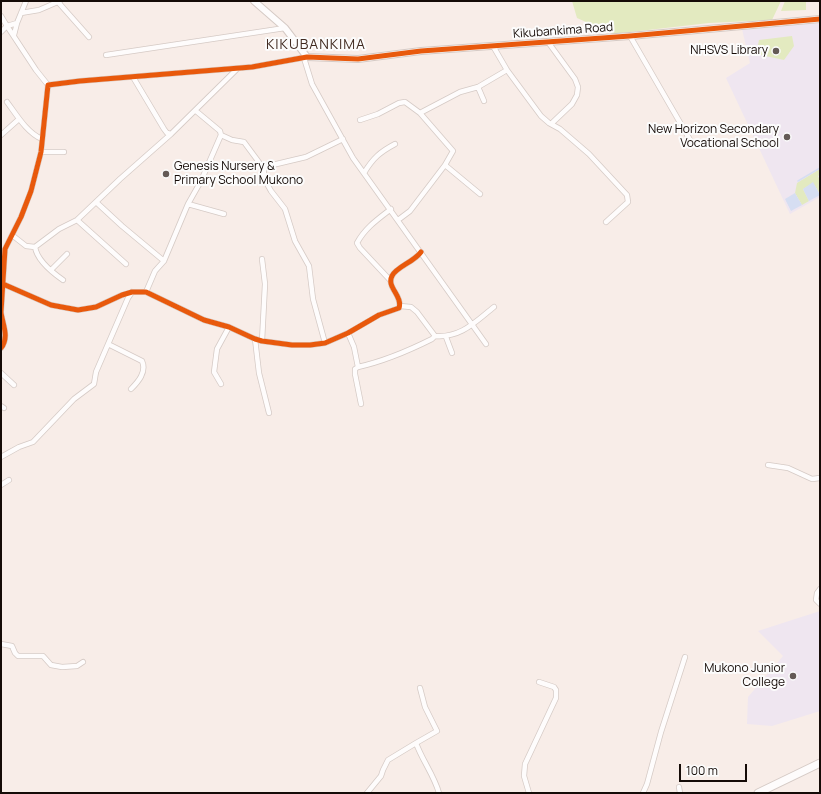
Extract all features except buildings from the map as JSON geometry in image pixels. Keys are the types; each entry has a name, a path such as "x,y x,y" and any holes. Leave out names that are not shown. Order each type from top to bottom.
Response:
{"main road":[{"path":"758,793 820,763"}],"street":[{"path":"14,36 17,23 26,1"},
{"path":"21,13 39,10 59,1 89,37"},
{"path":"254,1 285,28 306,58 312,84 353,158 391,209 431,268 486,344"},
{"path":"1,16 36,70 48,85 41,152 31,191 5,249 2,312 5,339 1,348"},
{"name":"Kikubankima Road","path":"306,58 358,59 421,51 630,36 820,19"},
{"path":"1,32 7,26 17,23"},
{"path":"106,55 285,28"},
{"path":"630,36 693,145"},
{"path":"548,42 575,79 578,87 577,95 572,104 551,124"},
{"path":"493,46 507,70 541,116 560,129 588,154 627,195 628,202 606,222"},
{"path":"48,85 80,81 237,69 306,58"},
{"path":"12,235 26,246 35,247 59,229 77,220 196,111 237,69"},
{"path":"420,113 460,92 478,87 507,70"},
{"path":"133,77 164,129 167,133 171,134"},
{"path":"478,87 484,101"},
{"path":"7,102 19,118 36,136 42,139"},
{"path":"360,120 378,114 399,103 405,102 420,113 453,151 445,165 410,211 398,220"},
{"path":"146,292 155,271 164,261 188,204 201,181 220,135 220,131 196,111"},
{"path":"1,135 19,118"},
{"path":"220,135 232,140 244,142 264,169 266,182 285,209 295,241 309,266 313,299 325,343"},
{"path":"264,169 268,166 306,157 343,140"},
{"path":"364,172 372,160 383,150 395,144"},
{"path":"41,152 64,152"},
{"path":"445,165 480,194"},
{"path":"96,202 164,261"},
{"path":"188,204 224,214"},
{"path":"391,209 371,225 361,235 357,243 390,280 392,287 398,296 400,306"},
{"path":"77,220 126,264"},
{"path":"35,247 51,270 63,280"},
{"path":"390,280 394,272 415,259 421,252"},
{"path":"51,270 67,254"},
{"path":"262,259 265,284 262,341"},
{"path":"3,284 51,304 78,310 96,307 132,292 146,292 204,320 229,327 255,339 262,341 310,345 325,343 348,333 379,315 399,308 400,306 411,307 417,312 435,336 446,337 464,331 494,307"},
{"path":"1,457 19,447 33,442 74,399 94,384 96,372 132,292"},
{"path":"221,384 214,372 217,350 229,327"},
{"path":"348,333 354,347 358,367"},
{"path":"361,404 355,369 396,356 432,340 435,336"},
{"path":"446,337 452,354"},
{"path":"255,339 259,373 269,413"},
{"path":"108,344 142,361 142,374 136,384 130,389"},
{"path":"1,373 14,385"},
{"path":"768,465 788,468 812,479 820,478"},
{"path":"1,486 8,480"},
{"path":"820,590 817,592 816,596 816,600 820,604"},
{"path":"1,644 12,646 18,656 43,656 51,665 62,667 77,666 83,662"},
{"path":"643,793 685,657"},
{"path":"529,793 524,776 525,764 556,698 556,690 554,687 539,682"},
{"path":"367,793 381,776 388,760 416,742 437,731 425,707 420,688"},
{"path":"416,742 420,754 439,793"},
{"path":"679,787 680,793"}],"shaded area":[{"name":"New Horizon Secondary Vocational School","path":"820,23 820,197 790,214 726,78 750,63 742,29"},
{"name":"Mukono Junior College","path":"820,611 820,711 772,726 747,724 748,697 783,656 758,631"}],"green space":[{"path":"572,1 781,1 772,20 709,23 613,34 577,18"},
{"path":"785,1 806,1 806,10 781,11"},
{"path":"792,36 794,46 784,60 756,54 759,40"},
{"path":"820,169 820,175 818,176 820,180 820,194 813,183 803,189 809,201 802,205 795,193 797,183"}],"water":[{"path":"813,182 820,195 809,201 803,189"},
{"path":"795,193 802,205 791,211 785,199"}],"waterway":[{"path":"798,181 820,168"}],"cycle path":[{"path":"1,348 5,339 5,330 1,312 5,249 21,217 31,191 41,152 48,85 252,67 307,57 358,59 421,51 630,36 820,19"},
{"path":"3,284 51,305 78,310 96,307 132,292 146,292 204,320 229,327 255,339 292,345 310,345 325,343 348,333 379,315 399,308 399,299 391,284 392,276 397,270 414,259 421,252"}],"place":[{"name":"NHSVS Library","path":"776,51"},
{"name":"New Horizon Secondary Vocational School","path":"787,137"},
{"name":"Genesis Nursery & Primary School Mukono","path":"166,174"},
{"name":"Mukono Junior College","path":"793,676"}],"district":[{"name":"KIKUBANKIMA","path":"316,45"}]}
